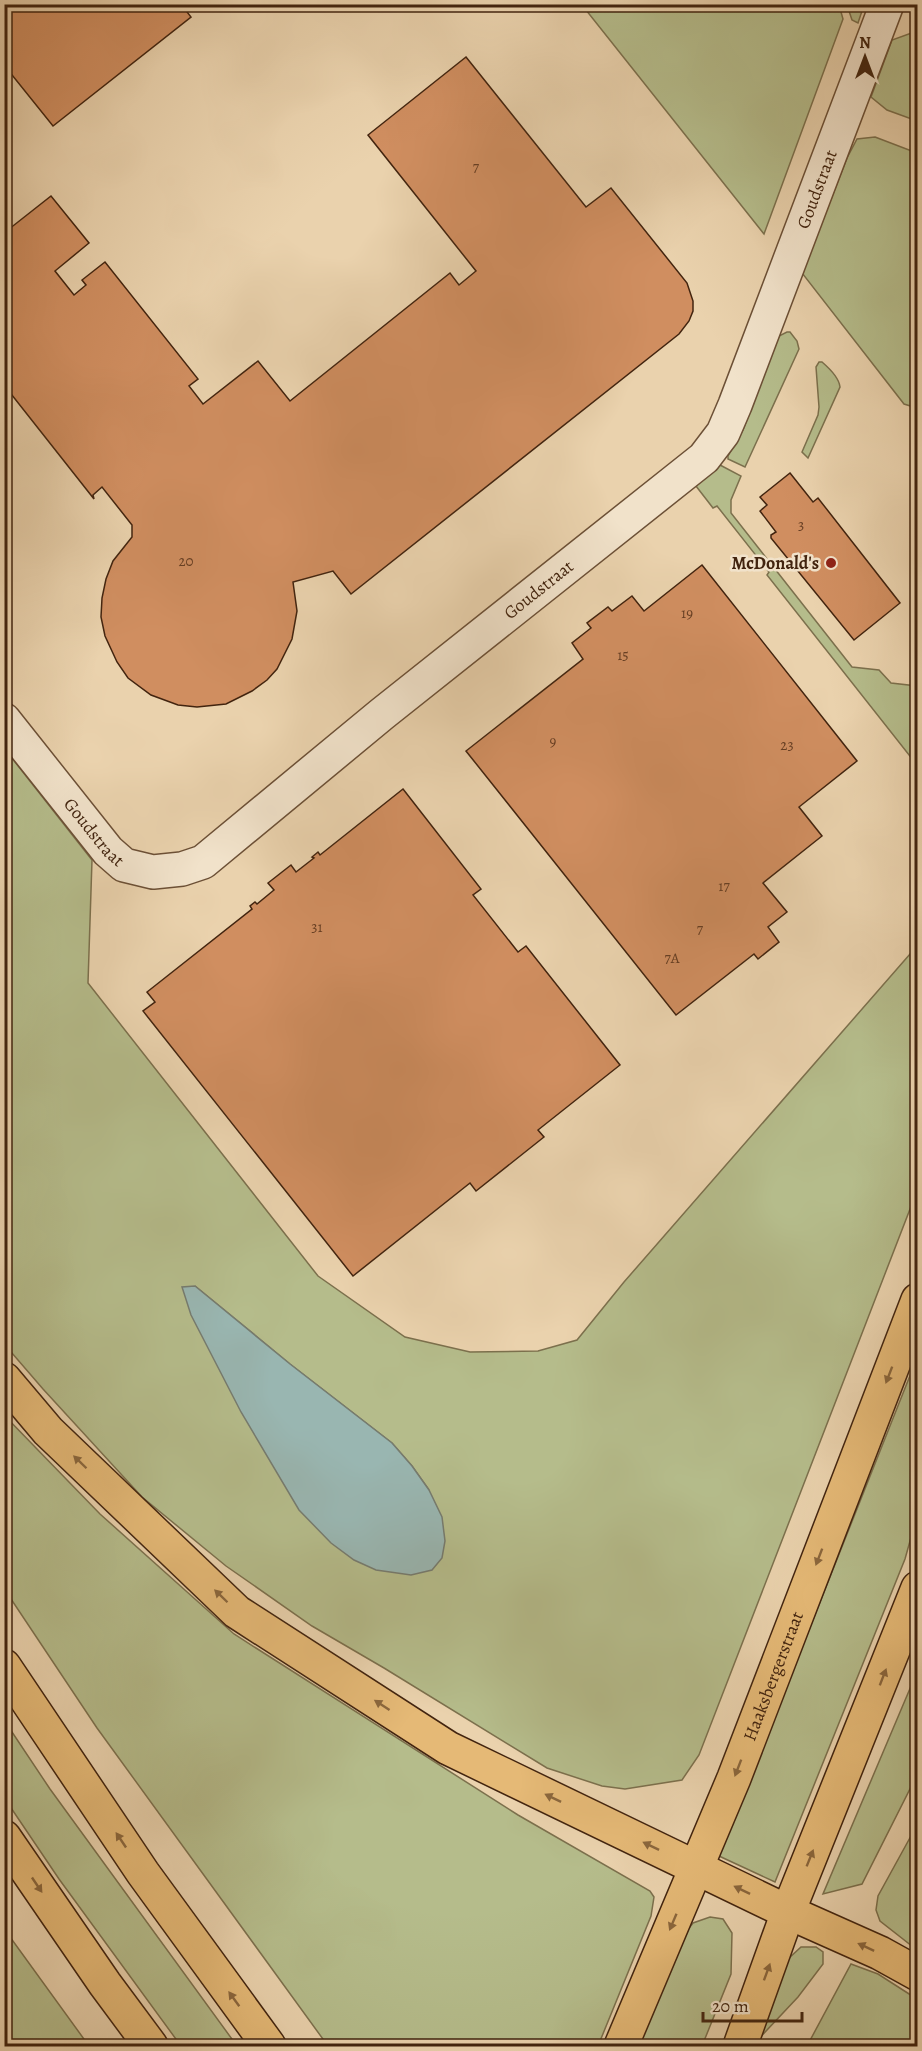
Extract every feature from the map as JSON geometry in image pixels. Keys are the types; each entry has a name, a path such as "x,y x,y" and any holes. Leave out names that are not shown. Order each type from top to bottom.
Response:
{"main road":[{"name":"Haaksbergerstraat","path":"621,2046 734,1778 918,1300"},
{"path":"4,1379 48,1431 237,1612 448,1748 788,1912 880,1953 918,1974"},
{"path":"740,2046 788,1912 918,1588"},
{"path":"4,1666 143,1873 268,2046"},
{"path":"4,1837 105,1984 151,2046"}],"street":[{"name":"Goudstraat","path":"4,720 108,851 124,865 153,872 182,869 203,862 382,714 704,458 723,433 735,405 887,4"}],"green space":[{"path":"582,5 839,5 843,19 764,234"},
{"path":"847,5 864,5 858,23 852,20"},
{"path":"918,31 917,121 887,110 871,97 892,40"},
{"path":"875,137 917,153 917,408 904,404 802,273 847,158 857,139"},
{"path":"790,332 797,341 799,349 745,467 728,459 728,456 743,430 779,336"},
{"path":"819,362 822,362 833,373 840,387 808,458 802,452 818,415 816,367"},
{"path":"720,465 741,476 731,500 731,513 852,667 879,670 891,683 917,686 917,765 767,575 769,572 717,506 713,508 696,486"},
{"path":"4,748 92,860 88,983 318,1276 405,1337 470,1352 538,1351 577,1340 624,1282 917,946 917,1191 699,1755 682,1780 625,1789 602,1786 547,1768 312,1626 226,1566 142,1497 5,1345","holes":["195,1286 392,1443 429,1490"]},
{"path":"917,1358 917,1516 905,1559 775,1882 719,1856"},
{"path":"4,1415 100,1514 234,1634 518,1815 650,1891 654,1897 651,1916 598,2046 328,2046 97,1728 5,1590"},
{"path":"917,1672 917,1775 862,1884 823,1894"},
{"path":"4,1720 50,1789 237,2046 181,2046 59,1879 5,1799"},
{"path":"917,1825 917,1950 880,1921 876,1910 878,1896"},
{"path":"710,1917 723,1919 732,1933 731,1974 702,2046 636,2046 683,1936 693,1923"},
{"path":"5,1930 89,2046 5,2046"},
{"path":"801,1947 816,1947 823,1952 823,1964 798,1997 752,2046 787,1960"},
{"path":"851,1964 878,1974 917,1999 917,2046 807,2046"}],"water":[{"path":"195,1286 392,1443 412,1466 429,1490 442,1517 445,1541 442,1558 432,1570 411,1575 376,1570 354,1560 331,1543 299,1510 241,1412 191,1315 182,1287"}],"building":[{"path":"4,4 181,4 191,17 53,126 4,65"},
{"path":"466,57 586,207 611,188 687,283 693,301 693,311 689,321 679,334 351,594 333,571 293,582 297,611 292,639 277,669 252,691 226,704 197,707 178,705 151,695 128,678 117,662 105,636 101,617 106,579 113,561 132,537 132,525 102,487 93,495 94,499 4,385 4,233 51,196 89,243 55,271 74,295 86,285 82,280 105,262 198,379 189,386 203,404 258,361 290,401 450,273 459,285 476,271 368,135"},
{"name":"McDonald's","path":"790,473 813,502 818,498 900,603 854,640 771,538 771,535 776,532 760,511 767,505 760,497"},
{"path":"702,565 857,761 799,807 822,836 763,883 787,912 768,927 779,942 758,959 754,954 676,1015 466,751 583,659 572,643 591,628 587,623 608,607 612,611 632,596 644,611"},
{"path":"403,789 481,889 473,895 518,952 526,946 620,1065 538,1130 544,1137 476,1191 470,1183 353,1276 143,1011 155,1002 147,992 252,909 250,906 255,902 257,904 274,890 268,883 291,865 296,872 318,852 320,855"}],"place":[{"name":"McDonald's","path":"831,563"}]}
